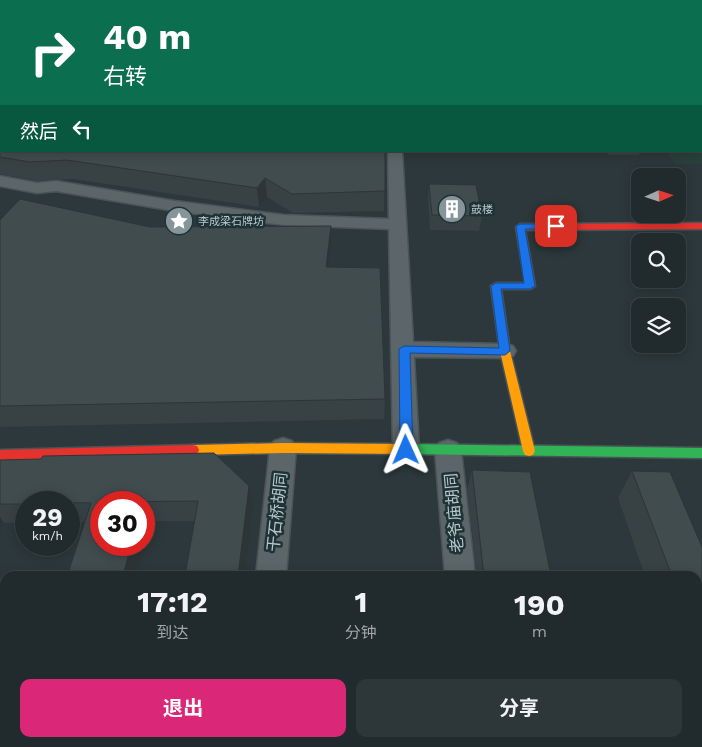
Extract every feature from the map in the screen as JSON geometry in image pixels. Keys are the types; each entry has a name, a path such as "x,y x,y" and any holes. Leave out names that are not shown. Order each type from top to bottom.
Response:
{"street":[{"path":"395,153 404,349 406,450"},
{"path":"0,181 37,188 56,186 175,206 284,220 398,224"},
{"path":"25,199 37,188"},
{"path":"529,451 505,351 496,286 530,286 520,226 702,226"},
{"path":"404,349 505,351"},
{"path":"0,456 284,448 702,453"},
{"name":"干石桥胡同","path":"272,571 284,448"},
{"name":"老爷庙胡同","path":"448,450 460,571"}],"green space":[{"path":"667,152 702,152 702,164 676,164"}],"building":[{"path":"0,152 385,152 385,191 292,194 265,178 257,188 67,160 30,162 0,157"},
{"path":"429,184 476,185 482,216 432,215"},
{"path":"20,199 150,227 331,226 326,267 380,268 385,399 0,406 0,220"},
{"path":"214,453 249,486 239,571 186,571 198,501 155,501 155,491 90,491 90,503 80,503 80,491 15,491 15,504 0,504 0,460 41,459 43,456"},
{"path":"472,470 530,472 550,571 483,571"},
{"path":"632,471 670,472 702,547 702,571 670,571"},
{"path":"90,506 90,556 128,556 124,571 69,571 74,556 80,556 80,536"}],"traffic: fast":[{"path":"408,449 702,453"}],"traffic: slow":[{"path":"528,227 520,227 530,286 496,286 505,351 529,451"},
{"path":"193,450 283,448 408,449"}],"traffic: jam":[{"path":"528,227 702,226"},
{"path":"0,455 193,450"}],"place":[{"name":"鼓楼","path":"452,209"},
{"name":"李成梁石牌坊","path":"179,221"}],"route":[{"path":"406,450 404,349 505,351 496,286 530,286 520,226 556,226"}]}
